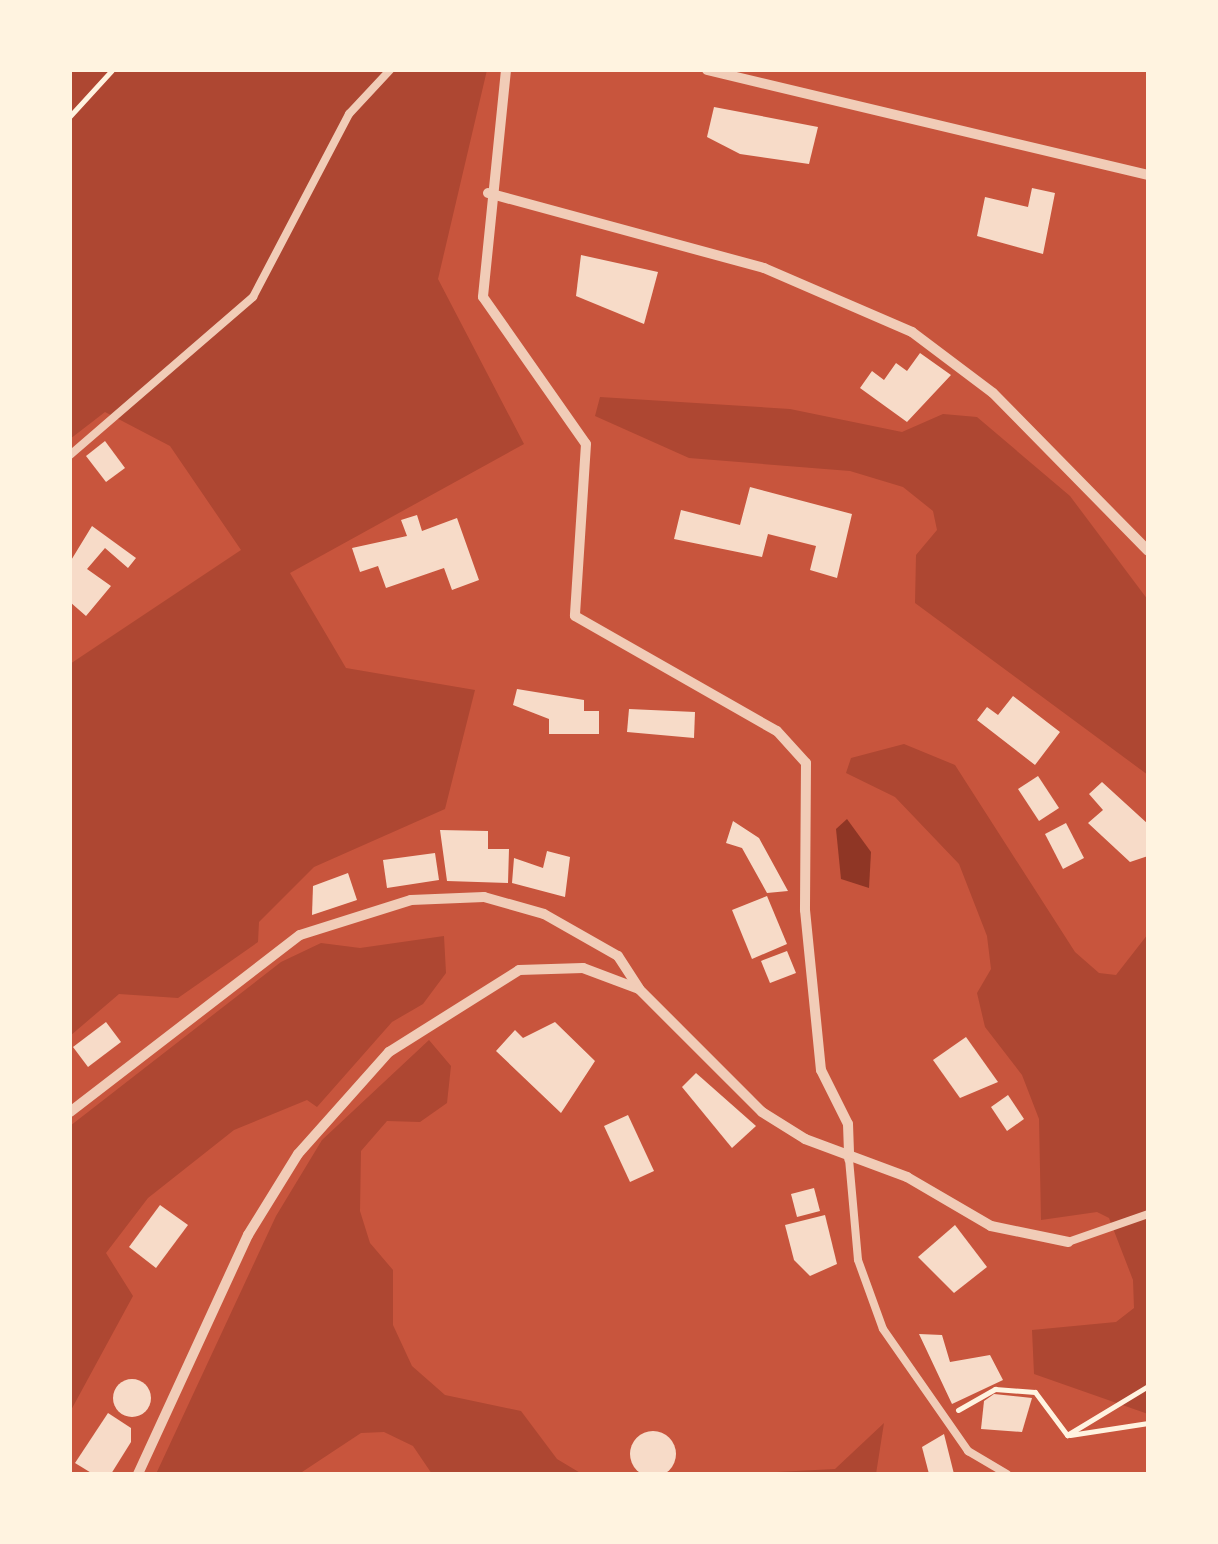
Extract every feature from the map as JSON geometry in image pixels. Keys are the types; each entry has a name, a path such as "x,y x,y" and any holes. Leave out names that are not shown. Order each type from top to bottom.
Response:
{"street":[{"path":"506,70 488,193 483,297 574,421 591,462 576,616 777,732 806,762 805,910 821,1070 848,1124 850,1159"},
{"path":"707,70 1148,176"},
{"path":"488,193 764,268 912,332 994,393 1148,551"},
{"path":"70,1112 268,954 333,921 396,904 512,902 618,956 640,989 762,1112 850,1159 906,1177 991,1226 1038,1243 1068,1242"},
{"path":"138,1474 271,1196 342,1098 389,1052 519,970 584,968 640,989"}],"lane":[{"path":"70,455 252,297 349,114 390,70"},
{"path":"850,1159 858,1260 883,1329 968,1450 1007,1474"},
{"path":"1068,1242 1148,1214"}],"path":[{"path":"70,116 112,70"},
{"path":"1067,1435 1148,1386"},
{"path":"942,1418 995,1389 1030,1391 1067,1435"},
{"path":"1067,1435 1148,1423"}],"shaded area":[{"path":"70,70 487,70 438,279 524,444 290,573 346,668 475,690 445,809 314,867 259,922 258,942 178,998 119,994 70,1036 70,664 241,550 170,446 105,412 70,439"},
{"path":"600,397 790,409 902,432 943,414 977,417 1070,496 1148,600 1148,775 915,603 916,555 937,530 933,511 903,487 850,471 689,458 595,416"},
{"path":"904,744 955,765 1075,952 1099,973 1116,975 1148,934 1148,1414 1034,1374 1032,1330 1116,1322 1134,1308 1133,1280 1109,1218 1097,1212 1041,1220 1039,1119 1022,1075 985,1027 977,993 991,969 987,936 959,864 895,797 846,773 851,758"},
{"path":"847,819 871,852 869,888 841,879 836,829"},
{"path":"444,936 446,973 423,1004 392,1022 317,1107 307,1100 234,1130 148,1198 106,1253 133,1296 70,1412 70,1126 281,962 321,943 360,948"},
{"path":"429,1040 451,1066 447,1103 420,1122 387,1121 361,1151 360,1211 370,1243 393,1270 393,1325 412,1366 445,1395 521,1411 557,1459 582,1474 432,1474 413,1446 384,1432 361,1433 299,1474 156,1474 276,1216 322,1140"},
{"path":"884,1423 876,1474 740,1474 835,1469"}],"building":[{"path":"714,107 818,127 809,164 740,154 707,137"},
{"path":"1032,188 1055,193 1043,254 977,236 985,197 1028,207"},
{"path":"581,255 658,272 644,324 576,296"},
{"path":"920,353 951,375 907,422 860,388 872,371 884,380 896,363 907,371"},
{"path":"105,441 125,468 106,482 86,456"},
{"path":"750,487 852,514 837,578 810,570 816,546 768,534 762,557 674,539 681,510 740,525"},
{"path":"417,515 422,531 457,518 479,580 452,590 444,568 386,588 378,566 360,572 352,548 407,536 401,520"},
{"path":"92,526 136,558 128,568 105,548 87,569 111,586 86,616 70,602 70,562"},
{"path":"517,689 584,700 584,711 599,711 599,734 549,734 549,719 513,705"},
{"path":"1013,696 1060,732 1035,765 977,720 987,707 998,715"},
{"path":"629,709 695,712 694,738 627,732"},
{"path":"1038,776 1059,808 1039,821 1018,789"},
{"path":"1102,782 1148,824 1148,856 1130,862 1088,823 1103,810 1089,794"},
{"path":"733,821 759,838 788,891 767,893 742,848 726,843"},
{"path":"1066,823 1084,858 1063,869 1045,834"},
{"path":"440,830 488,831 488,849 509,849 508,883 447,881"},
{"path":"547,851 570,857 565,897 512,883 514,858 543,868"},
{"path":"435,853 439,880 387,888 383,860"},
{"path":"348,873 357,900 312,915 313,886"},
{"path":"767,896 787,944 752,959 732,910"},
{"path":"787,951 796,973 770,983 761,961"},
{"path":"106,1022 121,1042 88,1067 73,1047"},
{"path":"555,1022 595,1061 561,1113 496,1051 515,1030 523,1038"},
{"path":"966,1037 998,1082 960,1098 933,1060"},
{"path":"696,1073 756,1126 732,1148 682,1087"},
{"path":"1008,1095 1024,1119 1007,1131 991,1107"},
{"path":"628,1115 654,1171 630,1182 604,1126"},
{"path":"814,1188 820,1211 797,1217 791,1194"},
{"path":"160,1205 188,1225 156,1268 129,1247"},
{"path":"825,1215 837,1264 810,1276 794,1260 785,1225"},
{"path":"955,1225 987,1267 954,1293 918,1257"},
{"path":"919,1334 942,1335 950,1362 990,1355 1003,1380 952,1404"},
{"path":"132,1379 145,1385 151,1398 145,1411 132,1417 119,1411 113,1398 119,1385"},
{"path":"994,1394 1032,1398 1022,1432 981,1429 984,1401"},
{"path":"108,1413 131,1428 131,1442 111,1474 93,1474 75,1463"},
{"path":"653,1431 669,1438 676,1454 669,1470 653,1477 637,1470 630,1454 637,1438"},
{"path":"944,1434 954,1474 929,1474 922,1447"}]}
